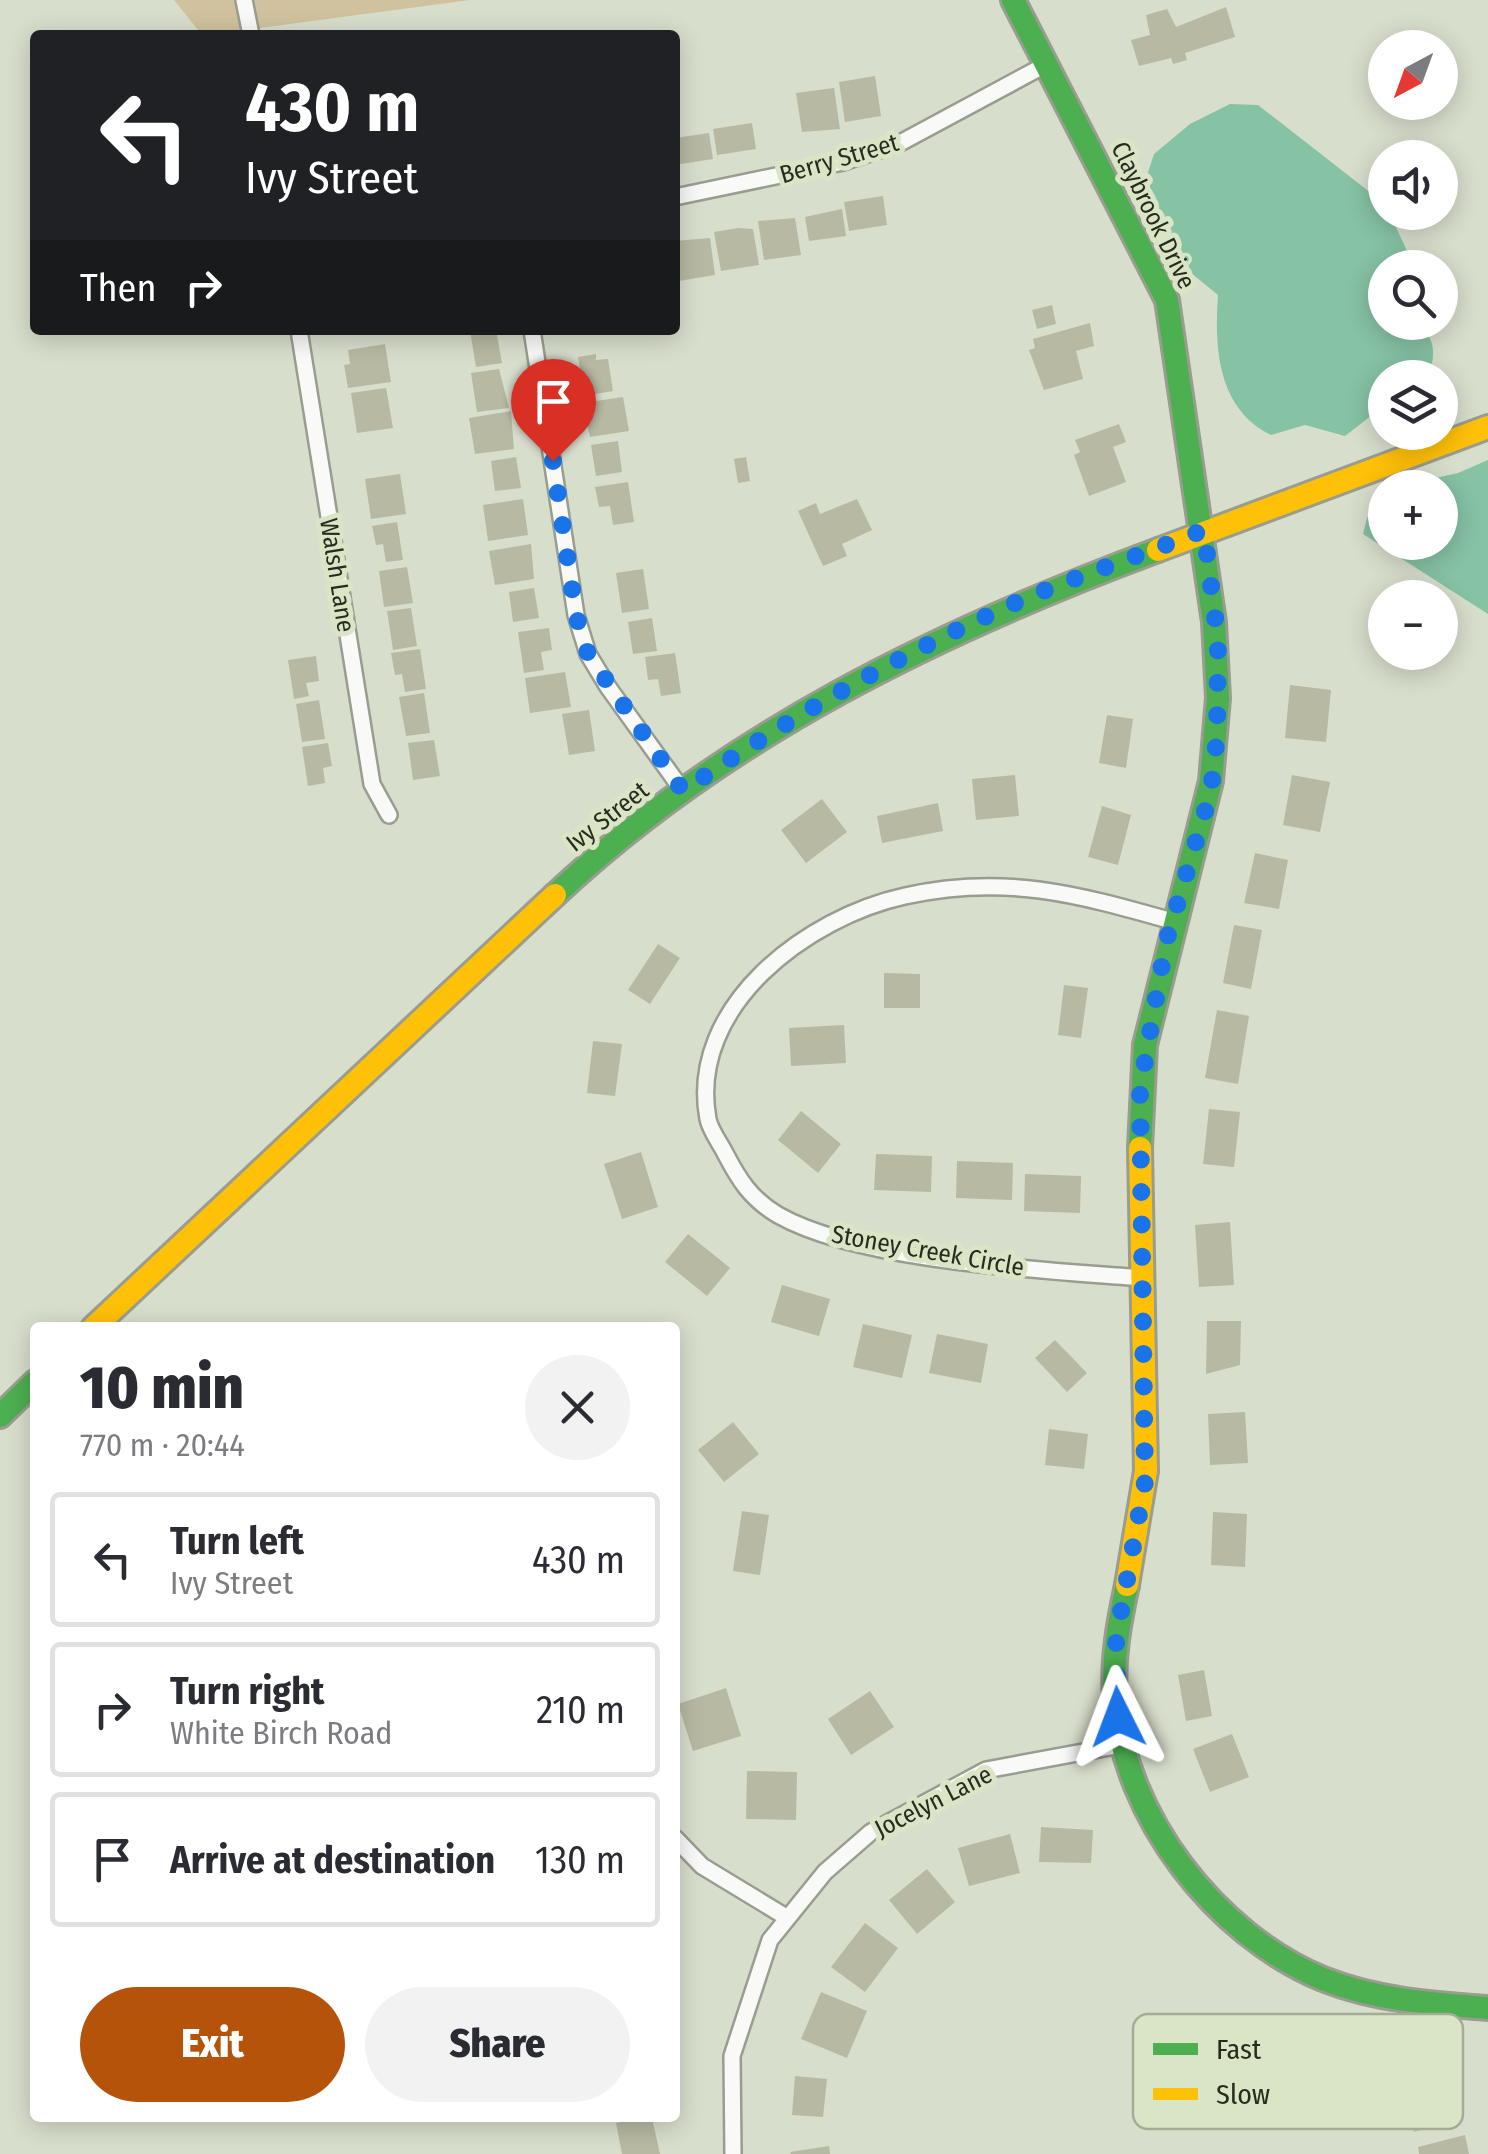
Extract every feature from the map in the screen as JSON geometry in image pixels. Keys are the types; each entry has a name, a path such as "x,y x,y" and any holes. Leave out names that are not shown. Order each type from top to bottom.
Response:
{"street":[{"path":"244,0 250,30"},
{"name":"Claybrook Drive","path":"1013,0 1167,300 1177,338 1185,440 1204,530 1218,641 1217,736 1211,791 1172,921 1140,1089 1145,1482 1116,1639 1114,1689 1121,1745 1161,1836 1222,1918 1234,1928 1274,1956 1333,1984 1388,1998 1487,2011"},
{"name":"Berry Street","path":"680,196 843,162 900,144 1046,64"},
{"name":"Walsh Lane","path":"300,335 372,784 389,815"},
{"path":"533,335 576,615 588,654 683,791"},
{"name":"Ivy Street","path":"100,1322 582,870 683,791 766,734 895,660 1028,598 1488,428"},
{"name":"Stoney Creek Circle","path":"1142,1278 1020,1267 876,1246 816,1230 778,1214 744,1190 708,1121 708,1064 731,1012 797,941 849,914 902,896 1004,884 1062,890 1172,921"},
{"path":"0,1416 30,1387"},
{"name":"Jocelyn Lane","path":"733,2154 732,2056 770,1940 824,1872 871,1832 986,1770 1121,1745"},
{"path":"680,1843 702,1866 786,1916"}],"shaded area":[{"path":"174,0 470,0 240,30 198,30"},
{"path":"1230,104 1258,105 1368,191 1368,230 1397,230 1407,250 1368,250 1368,340 1431,340 1432,360 1368,360 1368,418 1345,436 1305,425 1271,435 1253,424 1230,394 1219,356 1218,295 1180,264 1141,194 1154,154 1190,124"},
{"path":"1488,460 1488,614 1458,595 1458,580 1435,580 1404,560 1458,560 1458,473"}],"building":[{"path":"1226,7 1235,37 1185,53 1187,60 1173,64 1171,58 1139,66 1131,40 1150,35 1146,15 1167,9 1176,27"},
{"path":"875,76 881,116 845,122 839,82"},
{"path":"834,88 840,129 802,132 796,93"},
{"path":"752,123 756,149 717,155 713,129"},
{"path":"709,133 713,159 680,164 680,137"},
{"path":"883,196 887,225 849,231 844,202"},
{"path":"842,209 846,236 809,241 805,217"},
{"path":"795,218 801,255 764,260 758,221"},
{"path":"753,229 759,265 721,271 714,232"},
{"path":"710,238 715,275 680,281 680,241"},
{"path":"1052,305 1056,324 1037,329 1032,310"},
{"path":"1090,323 1094,346 1076,351 1083,379 1044,390 1029,350 1035,348 1033,339"},
{"path":"471,335 497,335 502,363 476,367"},
{"path":"385,344 391,382 348,388 344,365 350,364 348,350"},
{"path":"596,354 596,360 608,359 613,391 584,396 578,357"},
{"path":"499,369 509,408 477,412 471,373"},
{"path":"386,388 393,428 357,433 351,393"},
{"path":"623,397 629,431 590,437 583,403"},
{"path":"511,411 514,449 475,454 469,418"},
{"path":"1119,424 1126,442 1113,447 1126,482 1089,496 1074,455 1080,452 1075,440"},
{"path":"618,441 622,472 596,476 591,445"},
{"path":"516,457 521,488 495,491 491,461"},
{"path":"746,457 750,481 738,483 734,459"},
{"path":"400,474 406,514 371,519 365,479"},
{"path":"628,482 634,522 613,525 610,506 599,507 595,487"},
{"path":"523,499 528,535 488,541 483,505"},
{"path":"857,499 872,530 842,544 847,556 823,566 798,511 816,503 820,514"},
{"path":"397,522 403,560 386,562 383,544 376,545 372,526"},
{"path":"531,544 534,579 495,585 489,551"},
{"path":"407,567 413,603 384,607 379,571"},
{"path":"643,569 649,609 622,613 616,573"},
{"path":"534,588 539,618 513,622 509,592"},
{"path":"411,608 417,646 393,650 387,611"},
{"path":"652,618 657,651 633,654 628,622"},
{"path":"549,628 552,650 541,652 544,670 524,673 518,632"},
{"path":"420,649 426,689 405,692 402,674 395,675 391,653"},
{"path":"675,653 681,693 661,696 658,679 648,680 645,657"},
{"path":"316,656 319,681 306,683 309,696 294,699 288,660"},
{"path":"565,672 571,707 530,713 525,678"},
{"path":"1290,685 1331,690 1326,742 1285,738"},
{"path":"424,693 430,733 406,736 399,697"},
{"path":"319,700 325,739 302,742 296,704"},
{"path":"589,710 595,751 569,755 562,714"},
{"path":"1107,715 1133,719 1126,768 1099,763"},
{"path":"434,740 440,776 413,780 408,743"},
{"path":"328,743 332,766 323,768 325,783 308,786 302,747"},
{"path":"1015,775 1019,816 976,820 972,779"},
{"path":"1292,775 1330,782 1320,832 1283,825"},
{"path":"822,799 847,832 806,863 781,830"},
{"path":"938,803 943,831 882,843 877,816"},
{"path":"1102,806 1131,815 1118,865 1088,857"},
{"path":"1255,853 1288,860 1279,909 1244,903"},
{"path":"1234,925 1262,930 1251,989 1223,983"},
{"path":"658,944 680,958 650,1004 628,990"},
{"path":"884,973 920,974 920,1008 884,1008"},
{"path":"1064,985 1088,988 1081,1038 1058,1035"},
{"path":"1217,1010 1249,1016 1238,1084 1205,1078"},
{"path":"844,1025 846,1063 791,1066 789,1028"},
{"path":"593,1041 622,1044 615,1096 587,1093"},
{"path":"1209,1109 1240,1112 1234,1167 1203,1164"},
{"path":"801,1111 841,1144 818,1173 778,1140"},
{"path":"641,1152 658,1207 622,1219 604,1164"},
{"path":"876,1154 932,1156 931,1192 874,1190"},
{"path":"957,1161 1013,1163 1012,1200 956,1198"},
{"path":"1025,1174 1081,1176 1080,1213 1024,1211"},
{"path":"1230,1222 1234,1285 1199,1287 1195,1225"},
{"path":"688,1234 730,1268 707,1296 665,1262"},
{"path":"782,1285 830,1299 819,1336 771,1322"},
{"path":"1207,1321 1241,1321 1240,1365 1206,1374"},
{"path":"863,1324 912,1335 902,1378 853,1367"},
{"path":"937,1334 988,1344 981,1383 929,1373"},
{"path":"1055,1340 1087,1373 1067,1392 1035,1358"},
{"path":"1245,1412 1248,1463 1210,1465 1208,1414"},
{"path":"733,1422 759,1454 724,1482 698,1450"},
{"path":"1049,1429 1088,1434 1084,1469 1045,1465"},
{"path":"742,1511 769,1515 760,1575 733,1571"},
{"path":"1213,1512 1247,1514 1245,1567 1211,1565"},
{"path":"1204,1670 1212,1716 1186,1721 1178,1675"},
{"path":"726,1688 741,1736 693,1751 680,1703"},
{"path":"870,1691 894,1727 851,1755 828,1719"},
{"path":"1232,1734 1249,1777 1210,1792 1193,1749"},
{"path":"747,1771 797,1772 796,1820 746,1819"},
{"path":"1041,1827 1093,1830 1091,1863 1039,1862"},
{"path":"1010,1834 1020,1873 969,1886 958,1848"},
{"path":"927,1869 955,1902 917,1934 889,1900"},
{"path":"865,1923 898,1948 865,1992 831,1967"},
{"path":"821,1992 867,2011 847,2058 801,2039"},
{"path":"795,2076 827,2079 823,2117 792,2115"},
{"path":"653,2122 660,2154 622,2154 616,2123"},
{"path":"1465,2135 1469,2154 1419,2154 1418,2147"},
{"path":"829,2146 830,2154 790,2152"}],"traffic: fast":[{"path":"1013,0 1167,300 1214,622 1218,698 1211,781 1145,1045 1140,1148"},
{"path":"555,895 621,837 691,785 839,692 996,615 1158,550"},
{"path":"0,1416 30,1387"},
{"path":"1127,1585 1114,1670 1122,1742 1156,1827 1212,1902 1246,1933 1323,1979 1384,1996 1488,2008"}],"traffic: slow":[{"path":"1158,550 1488,427"},
{"path":"99,1322 555,895"},
{"path":"1127,1585 1146,1471 1140,1148"}],"route":[{"path":"553,461 576,615 588,654 683,791 750,744 895,660 1028,598 1204,530 1218,641 1217,736 1211,791 1166,942 1140,1089 1145,1482 1116,1639 1114,1689 1118,1717"}]}
